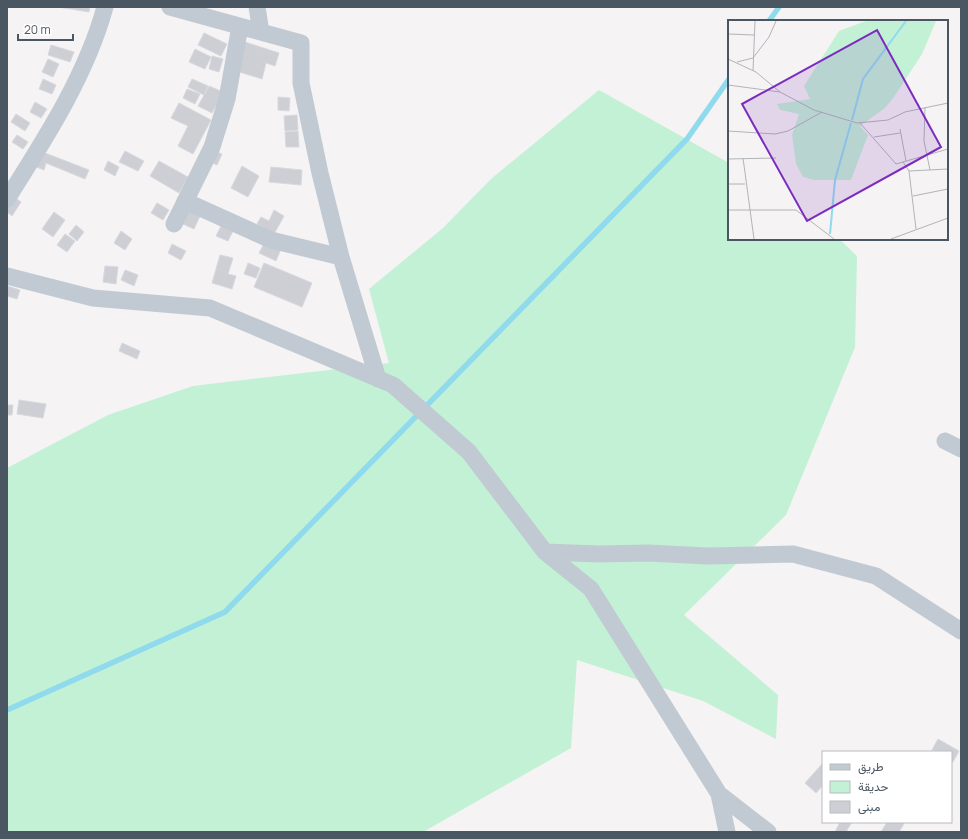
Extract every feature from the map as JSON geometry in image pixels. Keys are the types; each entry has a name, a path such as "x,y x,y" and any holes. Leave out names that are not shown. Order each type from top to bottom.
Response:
{"street":[{"path":"7,199 38,151 77,81 105,7"},
{"path":"170,7 301,43 301,83 320,173 341,257 378,379"},
{"path":"257,7 261,32"},
{"path":"174,224 212,147 227,99 240,26"},
{"path":"185,202 271,240 341,257"},
{"path":"7,276 93,298 210,308 393,385 469,452 545,552 591,588 719,794 727,832"},
{"path":"945,441 961,449"},
{"path":"545,552 600,554 648,553 707,556 793,554 876,576 961,631"},
{"path":"719,794 768,832"}],"green space":[{"path":"599,90 728,162 728,240 840,240 857,256 855,347 786,515 684,615 778,695 776,739 703,701 577,660 571,748 423,832 7,832 7,468 108,415 193,386 389,363 369,289 443,228 491,179"}],"building":[{"path":"58,7 90,7 89,12"},
{"path":"204,33 227,44 221,56 198,45"},
{"path":"245,42 279,53 275,66 266,63 262,79 236,71"},
{"path":"51,45 74,52 70,62 48,55"},
{"path":"195,49 211,57 205,69 189,62"},
{"path":"212,56 223,59 219,72 209,69"},
{"path":"48,59 59,64 53,77 42,72"},
{"path":"43,79 56,85 52,94 39,89"},
{"path":"192,79 208,86 204,95 188,87"},
{"path":"209,86 223,92 212,113 198,106"},
{"path":"187,89 200,94 195,104 183,98"},
{"path":"278,97 290,98 289,111 278,110"},
{"path":"35,102 47,109 41,118 30,112"},
{"path":"179,103 211,120 193,154 178,146 188,126 171,118"},
{"path":"16,114 30,123 25,131 11,122"},
{"path":"297,115 298,130 285,131 284,116"},
{"path":"298,131 299,147 286,147 285,132"},
{"path":"17,135 28,142 23,149 12,142"},
{"path":"210,149 222,154 217,165 206,160"},
{"path":"40,151 89,170 85,179 46,163 44,170 34,166"},
{"path":"125,151 144,161 138,171 119,162"},
{"path":"108,161 119,167 115,176 104,170"},
{"path":"159,161 188,177 179,193 150,176"},
{"path":"242,166 259,176 248,197 231,188"},
{"path":"271,167 302,170 301,185 269,182"},
{"path":"13,196 21,202 12,216 7,212 7,206"},
{"path":"157,203 169,210 163,220 151,213"},
{"path":"274,210 284,216 274,234 257,224 261,217 269,221"},
{"path":"188,211 200,216 194,229 183,224"},
{"path":"54,212 65,220 53,237 42,229"},
{"path":"222,224 234,229 228,241 216,236"},
{"path":"76,225 84,232 77,241 69,234"},
{"path":"121,231 132,239 125,250 114,243"},
{"path":"65,234 75,241 67,252 57,245"},
{"path":"265,242 281,249 276,261 259,253"},
{"path":"172,244 186,251 181,260 168,253"},
{"path":"220,255 233,258 228,274 236,276 232,289 212,283"},
{"path":"248,263 260,268 256,278 244,274"},
{"path":"264,263 312,283 302,307 254,287"},
{"path":"105,266 118,267 116,284 103,282"},
{"path":"125,270 138,275 134,286 121,280"},
{"path":"7,286 20,290 17,299 7,296"},
{"path":"122,343 140,351 137,359 119,351"},
{"path":"19,400 46,404 43,418 17,414"},
{"path":"7,405 13,405 12,415 7,415"},
{"path":"938,739 959,751 953,762 952,751 932,750"},
{"path":"822,764 822,786 816,793 805,783"},
{"path":"840,823 851,823 846,832 835,832"},
{"path":"886,823 904,823 899,832 881,832"}],"waterway":[{"path":"770,20 779,7"},
{"path":"7,710 225,612 687,139 728,80"}]}
